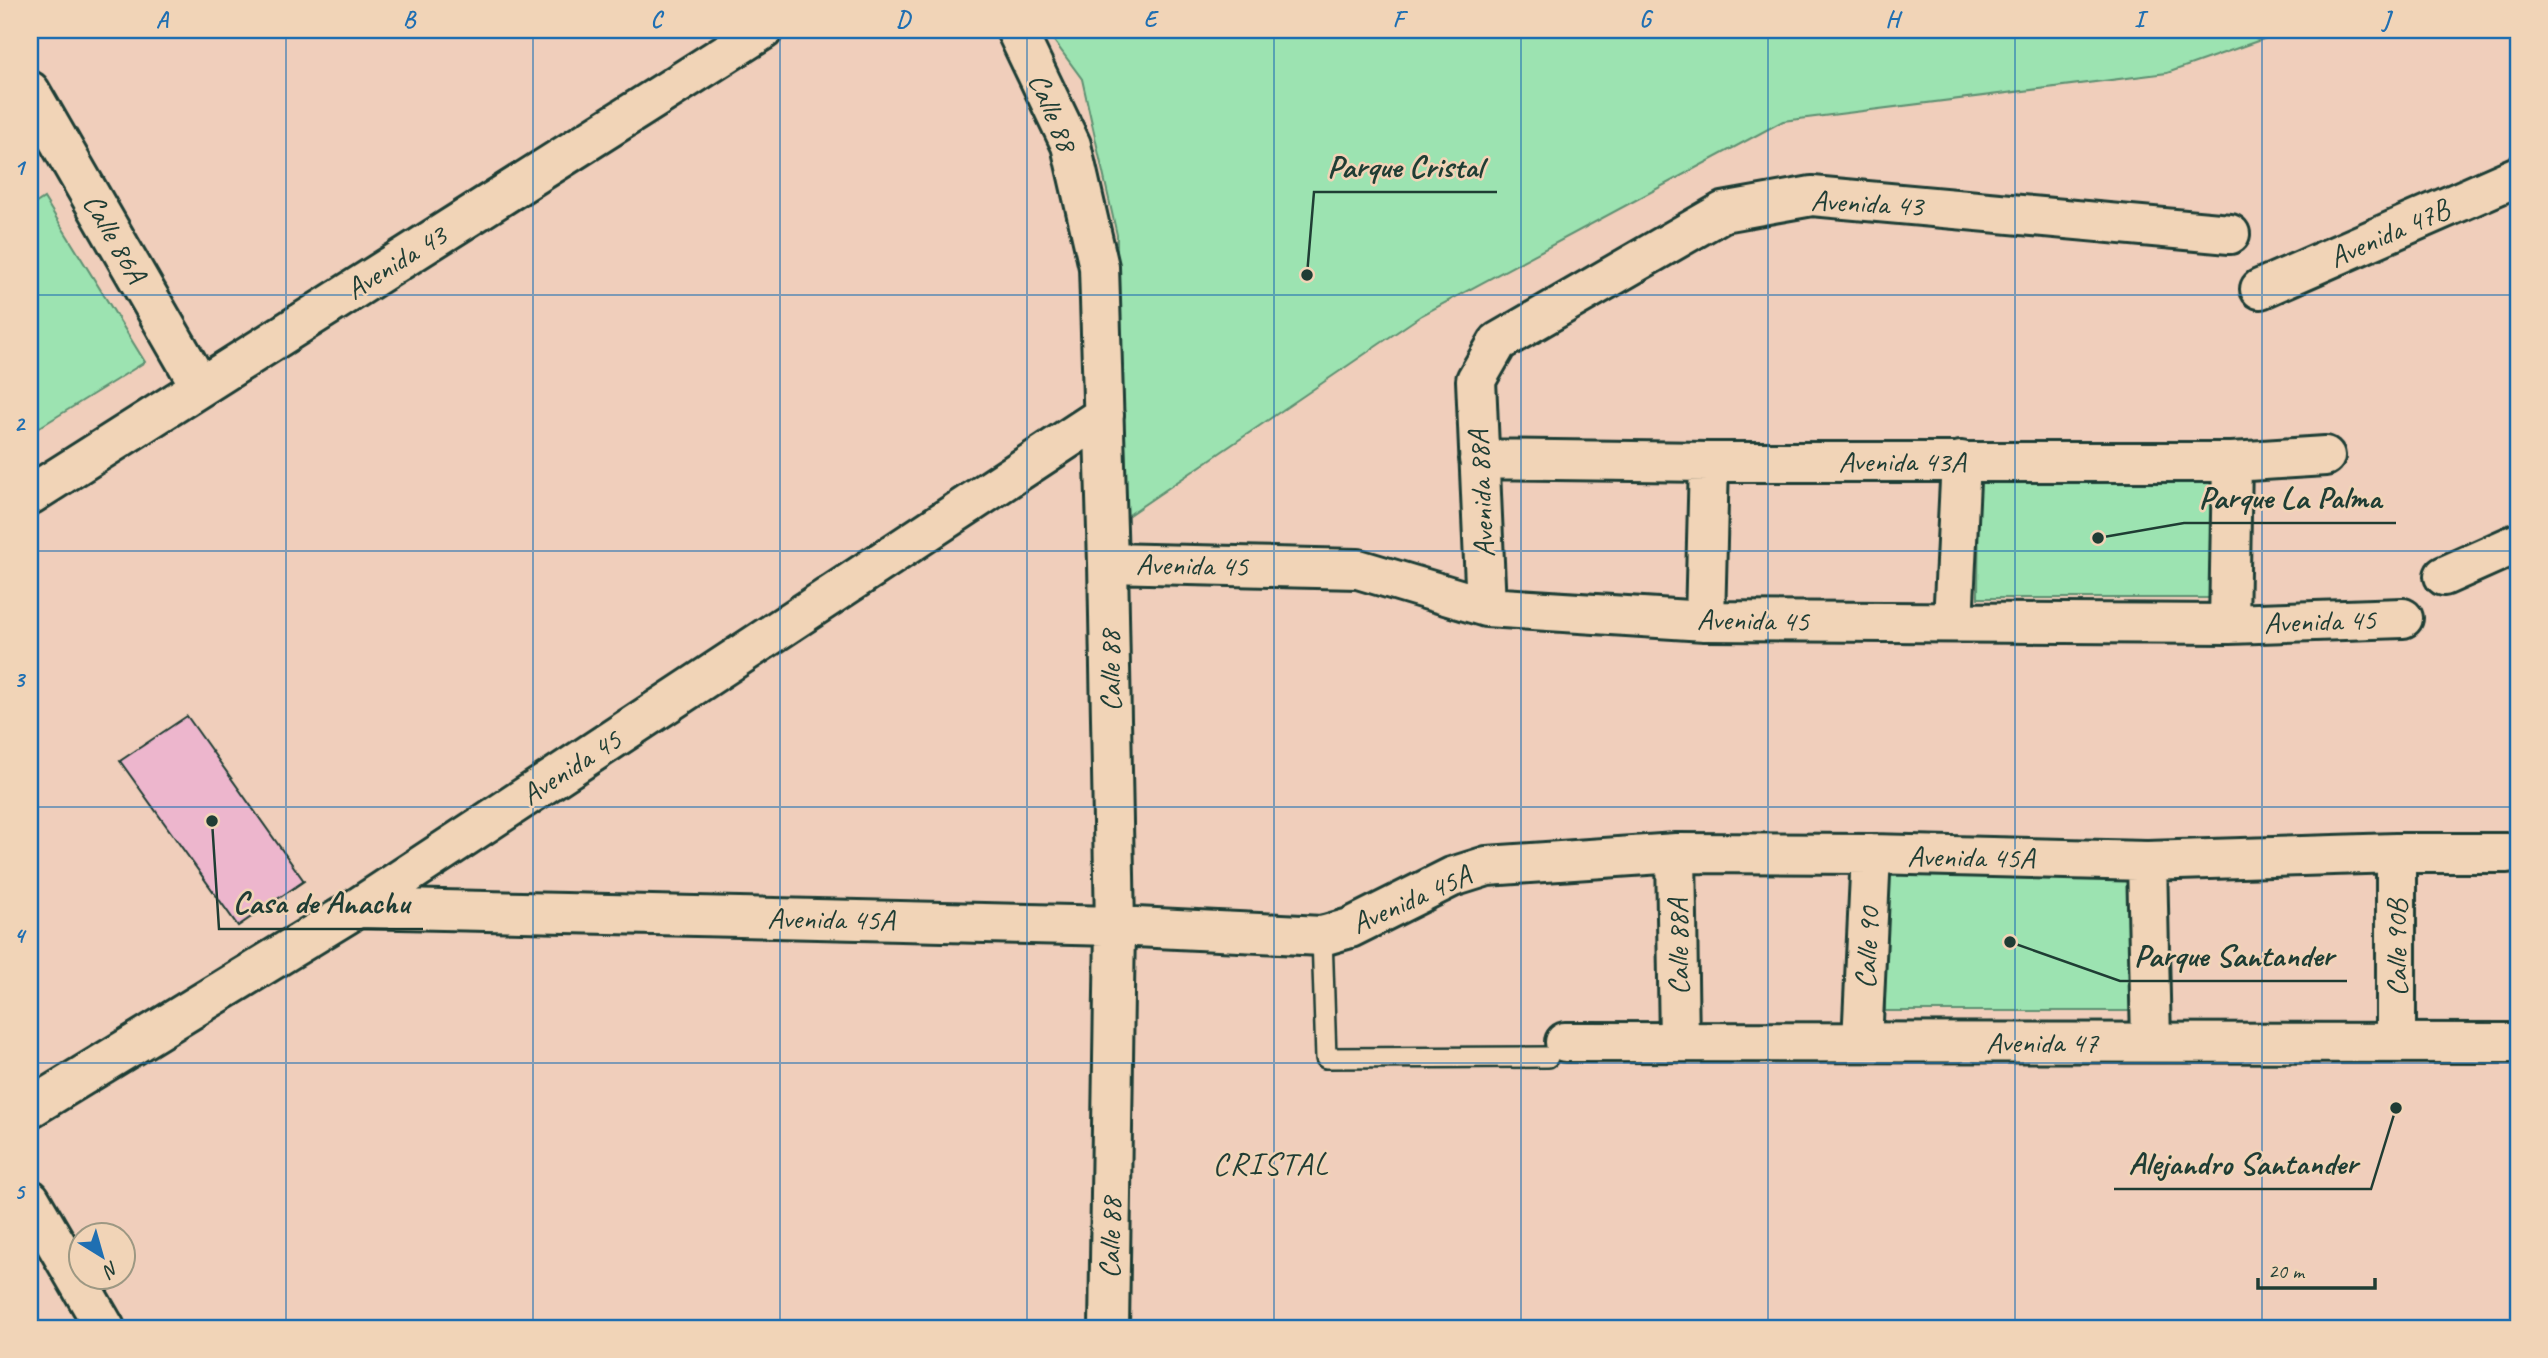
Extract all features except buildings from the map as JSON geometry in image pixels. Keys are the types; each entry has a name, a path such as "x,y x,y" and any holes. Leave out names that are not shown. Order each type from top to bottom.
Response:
{"street":[{"name":"Avenida 43","path":"30,495 763,30"},
{"name":"Calle 88","path":"1016,30 1071,145 1100,267 1115,926 1109,1328"},
{"name":"Calle 86A","path":"30,91 200,386"},
{"name":"Avenida 47B","path":"2260,289 2518,176"},
{"name":"Avenida 43","path":"1476,380 1498,342 1723,212 1812,196 2230,234"},
{"name":"Avenida 88A","path":"1476,380 1486,607"},
{"name":"Avenida 45","path":"30,1108 358,908 1104,415"},
{"name":"Avenida 43A","path":"1479,459 2232,462 2325,457"},
{"path":"1953,622 1961,461"},
{"path":"1705,621 1709,462"},
{"path":"2228,624 2232,462"},
{"path":"2444,576 2518,543"},
{"name":"Avenida 45","path":"1108,564 1358,569 1486,607 1705,621 2228,624 2403,618"},
{"name":"Avenida 45A","path":"358,908 1115,926 1322,936 1349,928 1452,877 1487,866 1676,853 1871,854 2147,862 2396,853 2507,853"},
{"name":"Calle 88A","path":"1676,853 1679,1042"},
{"name":"Calle 90B","path":"2396,853 2396,1043"},
{"name":"Calle 90","path":"1862,1042 1871,854"},
{"path":"2147,862 2151,1042"},
{"name":"Avenida 47","path":"1557,1049 1679,1042 2518,1043"},
{"path":"30,1199 105,1328"}],"lane":[{"path":"1322,936 1326,1058 1557,1049"}],"green space":[{"path":"1046,30 2289,30 2167,73 1783,121 1422,315 1117,523 1117,235 1082,79"},
{"path":"44,198 145,362 32,432 30,207"},
{"path":"2221,474 2215,598 1978,598 1979,477"},
{"path":"1886,873 2136,873 2135,1011 1885,1011"}],"place":[{"name":"Parque Cristal","path":"1307,275"},
{"name":"Parque La Palma","path":"2098,538"},
{"name":"Casa de Anachu","path":"212,821"},
{"name":"Parque Santander","path":"2010,942"},
{"name":"Alejandro Santander","path":"2396,1108"}],"district":[{"name":"CRISTAL","path":"1271,1163"}]}
